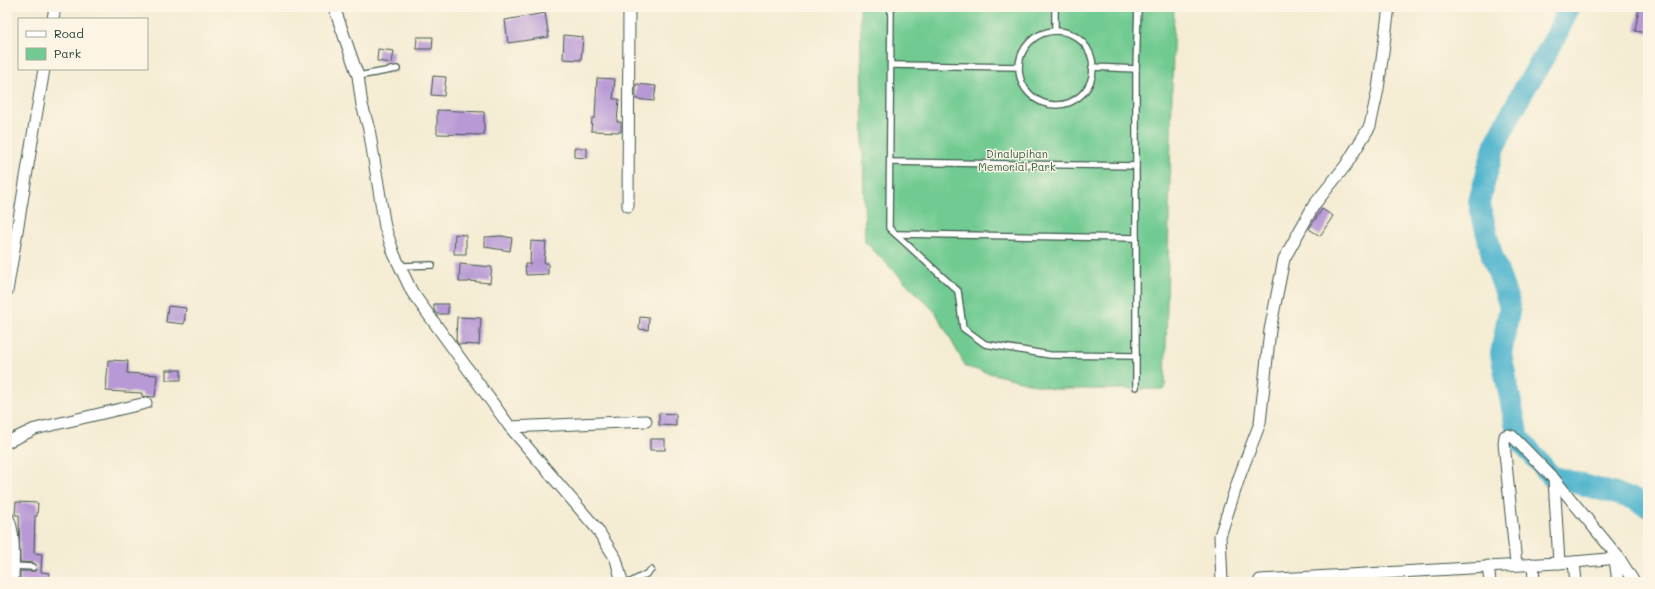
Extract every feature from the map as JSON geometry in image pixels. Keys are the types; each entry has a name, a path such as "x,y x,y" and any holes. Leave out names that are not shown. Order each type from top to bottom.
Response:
{"street":[{"path":"52,18 55,7"},
{"path":"334,7 358,76 362,105 369,129 385,227 394,254 412,292 510,427 597,529 616,559 622,582"},
{"path":"628,206 629,7"},
{"path":"1222,582 1220,536 1240,474 1260,423 1270,330 1284,260 1314,204 1346,165 1370,126 1378,89 1389,7"},
{"path":"7,292 44,70"},
{"path":"7,442 35,429 146,403"},
{"path":"510,427 646,422"},
{"path":"1516,564 1504,443 1505,436 1508,435 1512,436 1554,479 1617,558 1634,582"},
{"path":"1554,479 1559,563"},
{"path":"7,516 11,523 13,566 12,582"},
{"path":"1260,582 1260,580 1395,577 1488,566 1559,563 1617,558"},
{"path":"1617,558 1618,582"},
{"path":"1574,562 1576,582"},
{"path":"1533,564 1534,582"},
{"path":"1488,566 1490,582"}],"lane":[{"path":"891,7 892,65 889,228 958,291 963,328 985,344 1050,355 1136,356"},
{"path":"1055,7 1055,31"},
{"path":"1136,386 1136,69 1138,7"},
{"path":"1047,31 1055,31 1062,31 1075,36 1086,45 1092,59 1093,75 1086,90 1074,100 1059,105 1044,103 1032,96 1023,86 1018,73 1019,60 1024,47 1034,37 1047,31"},
{"path":"892,65 1019,67"},
{"path":"1092,67 1136,69"},
{"path":"358,76 397,70"},
{"path":"890,162 1136,166"},
{"path":"896,234 1136,238"},
{"path":"399,266 432,265"},
{"path":"13,566 33,567"},
{"path":"631,582 651,570"}],"green space":[{"name":"Dinalupihan Memorial Park","path":"860,7 1174,7 1165,389 1052,389 966,367 936,313 865,242"}],"building":[{"path":"1639,7 1648,7 1648,33 1635,31"},
{"path":"545,13 549,37 508,43 505,20"},
{"path":"564,35 583,37 581,60 563,59"},
{"path":"417,37 433,37 432,49 416,49"},
{"path":"378,49 394,51 392,63 377,61"},
{"path":"433,76 446,77 444,96 431,95"},
{"path":"597,78 615,79 613,99 619,99 617,122 621,122 621,132 591,131 592,118 595,118"},
{"path":"636,84 656,86 654,101 636,99"},
{"path":"437,110 484,112 484,135 437,134"},
{"path":"574,148 587,148 587,158 574,157"},
{"path":"1322,209 1333,216 1320,236 1309,229"},
{"path":"455,234 466,235 466,254 454,254"},
{"path":"502,236 512,238 510,251 485,247 485,237"},
{"path":"531,241 546,242 544,263 548,263 548,274 526,275 525,264 530,264"},
{"path":"460,264 492,267 490,283 469,281 459,282"},
{"path":"434,304 448,304 448,314 437,314 434,310"},
{"path":"168,306 186,308 184,324 166,322"},
{"path":"457,317 481,318 479,345 458,344 456,340"},
{"path":"640,317 649,318 648,330 639,329"},
{"path":"108,360 128,361 127,373 157,375 155,397 142,396 142,393 106,391"},
{"path":"166,370 181,370 181,380 166,380"},
{"path":"659,413 676,414 676,426 659,425"},
{"path":"650,439 665,439 665,450 650,450"},
{"path":"16,502 38,503 37,516 35,516 34,553 42,554 41,572 49,573 48,582 20,582 20,571 35,571 37,567 34,563 20,562 19,515 15,515"}],"waterway":[{"path":"1569,7 1554,40 1522,93 1494,147 1479,202 1492,255 1510,306 1501,354 1518,437 1551,476 1634,499 1648,507"}]}
